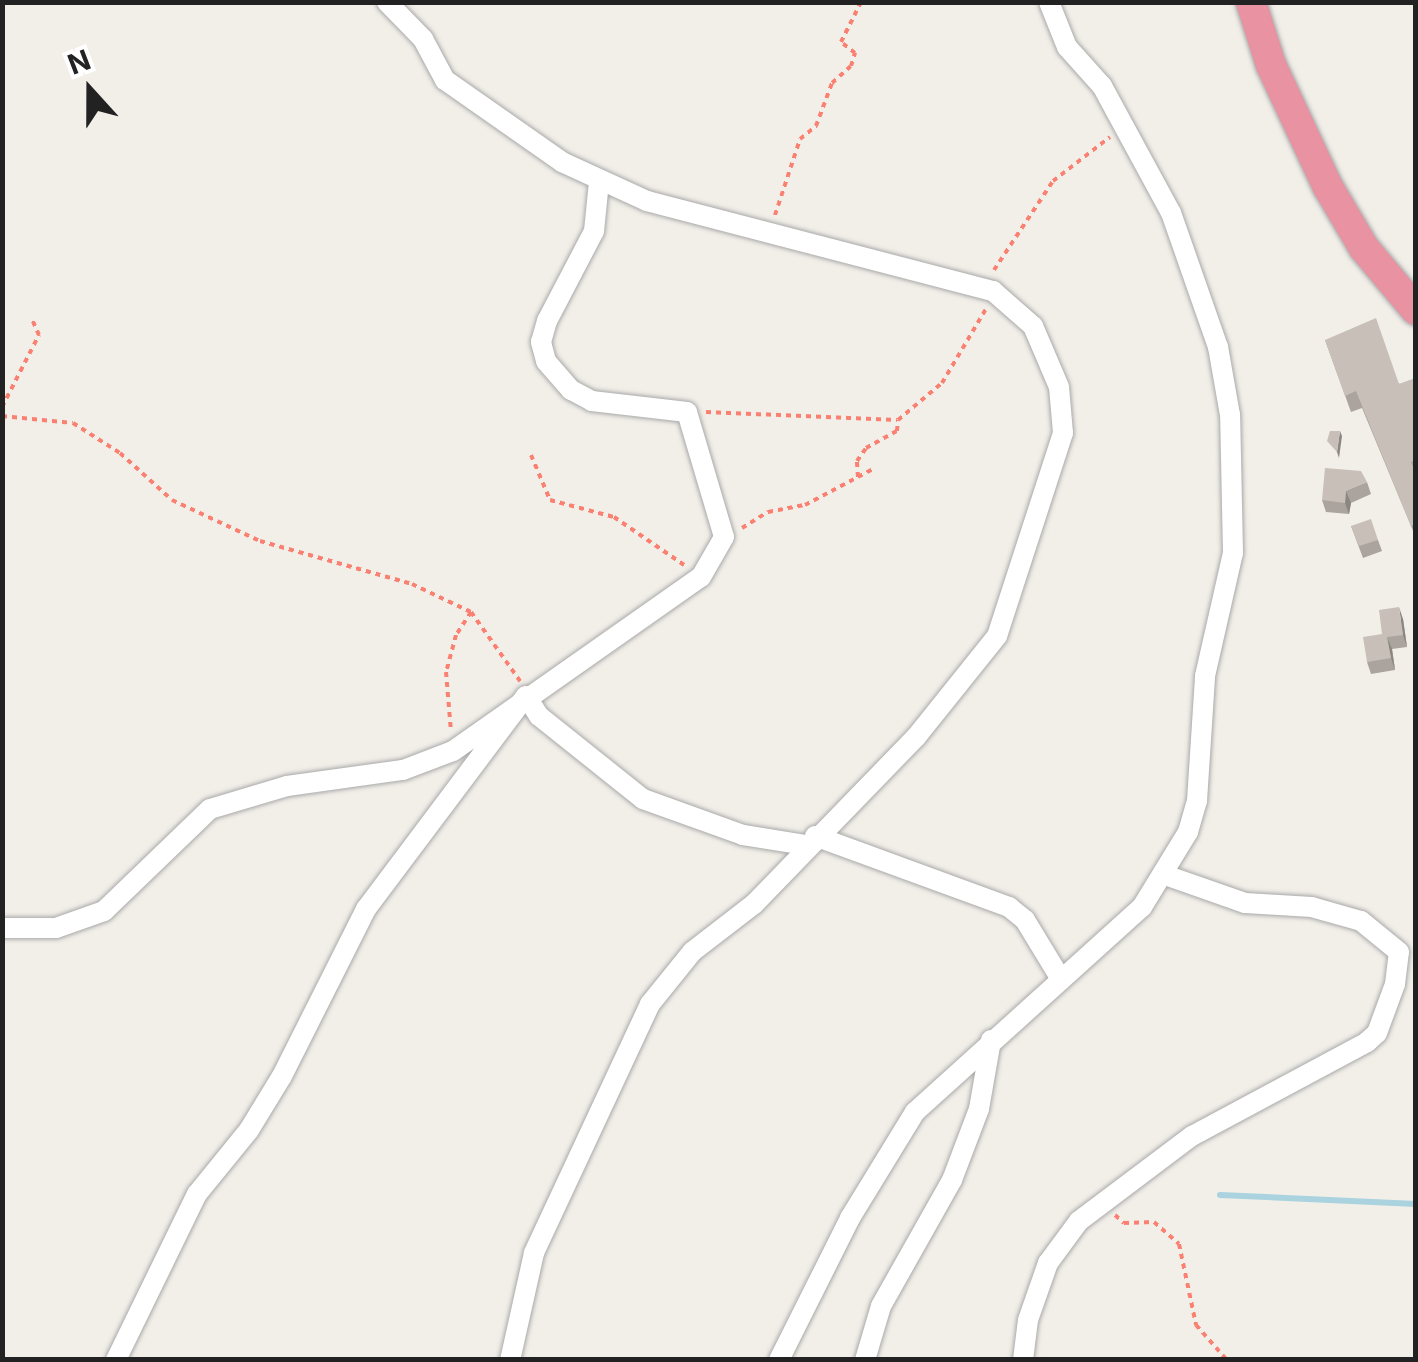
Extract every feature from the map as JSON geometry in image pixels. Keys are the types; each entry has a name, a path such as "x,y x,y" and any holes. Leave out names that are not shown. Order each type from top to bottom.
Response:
{"highway":[{"path":"1251,2 1270,65 1328,187 1364,248 1416,310"}],"street":[{"path":"387,2 460,93 598,182 647,201 770,229 989,289 1011,301 1041,342 1059,388 1062,433 1008,617 942,708 810,841 754,904 692,952 640,1021 534,1253 510,1360"},
{"path":"778,1360 850,1218 915,1112 1060,976 1119,929 1165,875 1197,801 1205,676 1231,578 1230,415 1190,254 1102,86 1067,47 1048,2"},
{"path":"2,928 56,928 104,911 210,808 287,786 403,770 453,751 526,696 701,577 724,537 687,412 592,401 571,390 546,361 541,342 547,321 594,231 598,182"},
{"path":"526,696 539,716 643,798 743,835 810,841 1009,906 1025,920 1060,976"},
{"path":"116,1360 197,1194 249,1130 282,1076 366,908 526,696"},
{"path":"1023,1360 1028,1320 1048,1264 1101,1201 1261,1094 1372,1038 1408,949 1346,914 1244,903 1165,875"},
{"path":"865,1360 881,1306 952,1180 979,1108 991,1040"}],"path":[{"path":"453,2 465,2"},
{"path":"770,229 800,139 816,126 832,83 850,66 855,53 840,42 860,2"},
{"path":"858,477 858,460 897,432 898,420 960,359 989,289 1053,181 1124,128"},
{"path":"2,407 39,335 31,317"},
{"path":"687,412 898,420"},
{"path":"2,416 73,423 120,453 172,500 260,542 437,592 471,612 515,668 526,696"},
{"path":"531,455 550,500 614,517 701,577"},
{"path":"724,537 768,512 805,505 873,469"},
{"path":"453,751 446,672 456,635 471,612"},
{"path":"1101,1201 1124,1224 1154,1222 1179,1244 1196,1326 1227,1360"}],"building":[{"path":"1376,318 1399,384 1416,378 1416,460 1411,462 1416,474 1416,524 1411,526 1356,391 1345,396 1325,340"},
{"path":"1330,431 1340,431 1337,452 1327,441"},
{"path":"1325,468 1361,471 1367,482 1346,491 1345,503 1322,500"},
{"path":"1371,519 1378,540 1359,546 1351,526"},
{"path":"1399,607 1403,635 1387,637 1391,658 1367,662 1363,637 1382,634 1379,610"}],"waterway":[{"path":"1220,1195 1416,1204"}]}
